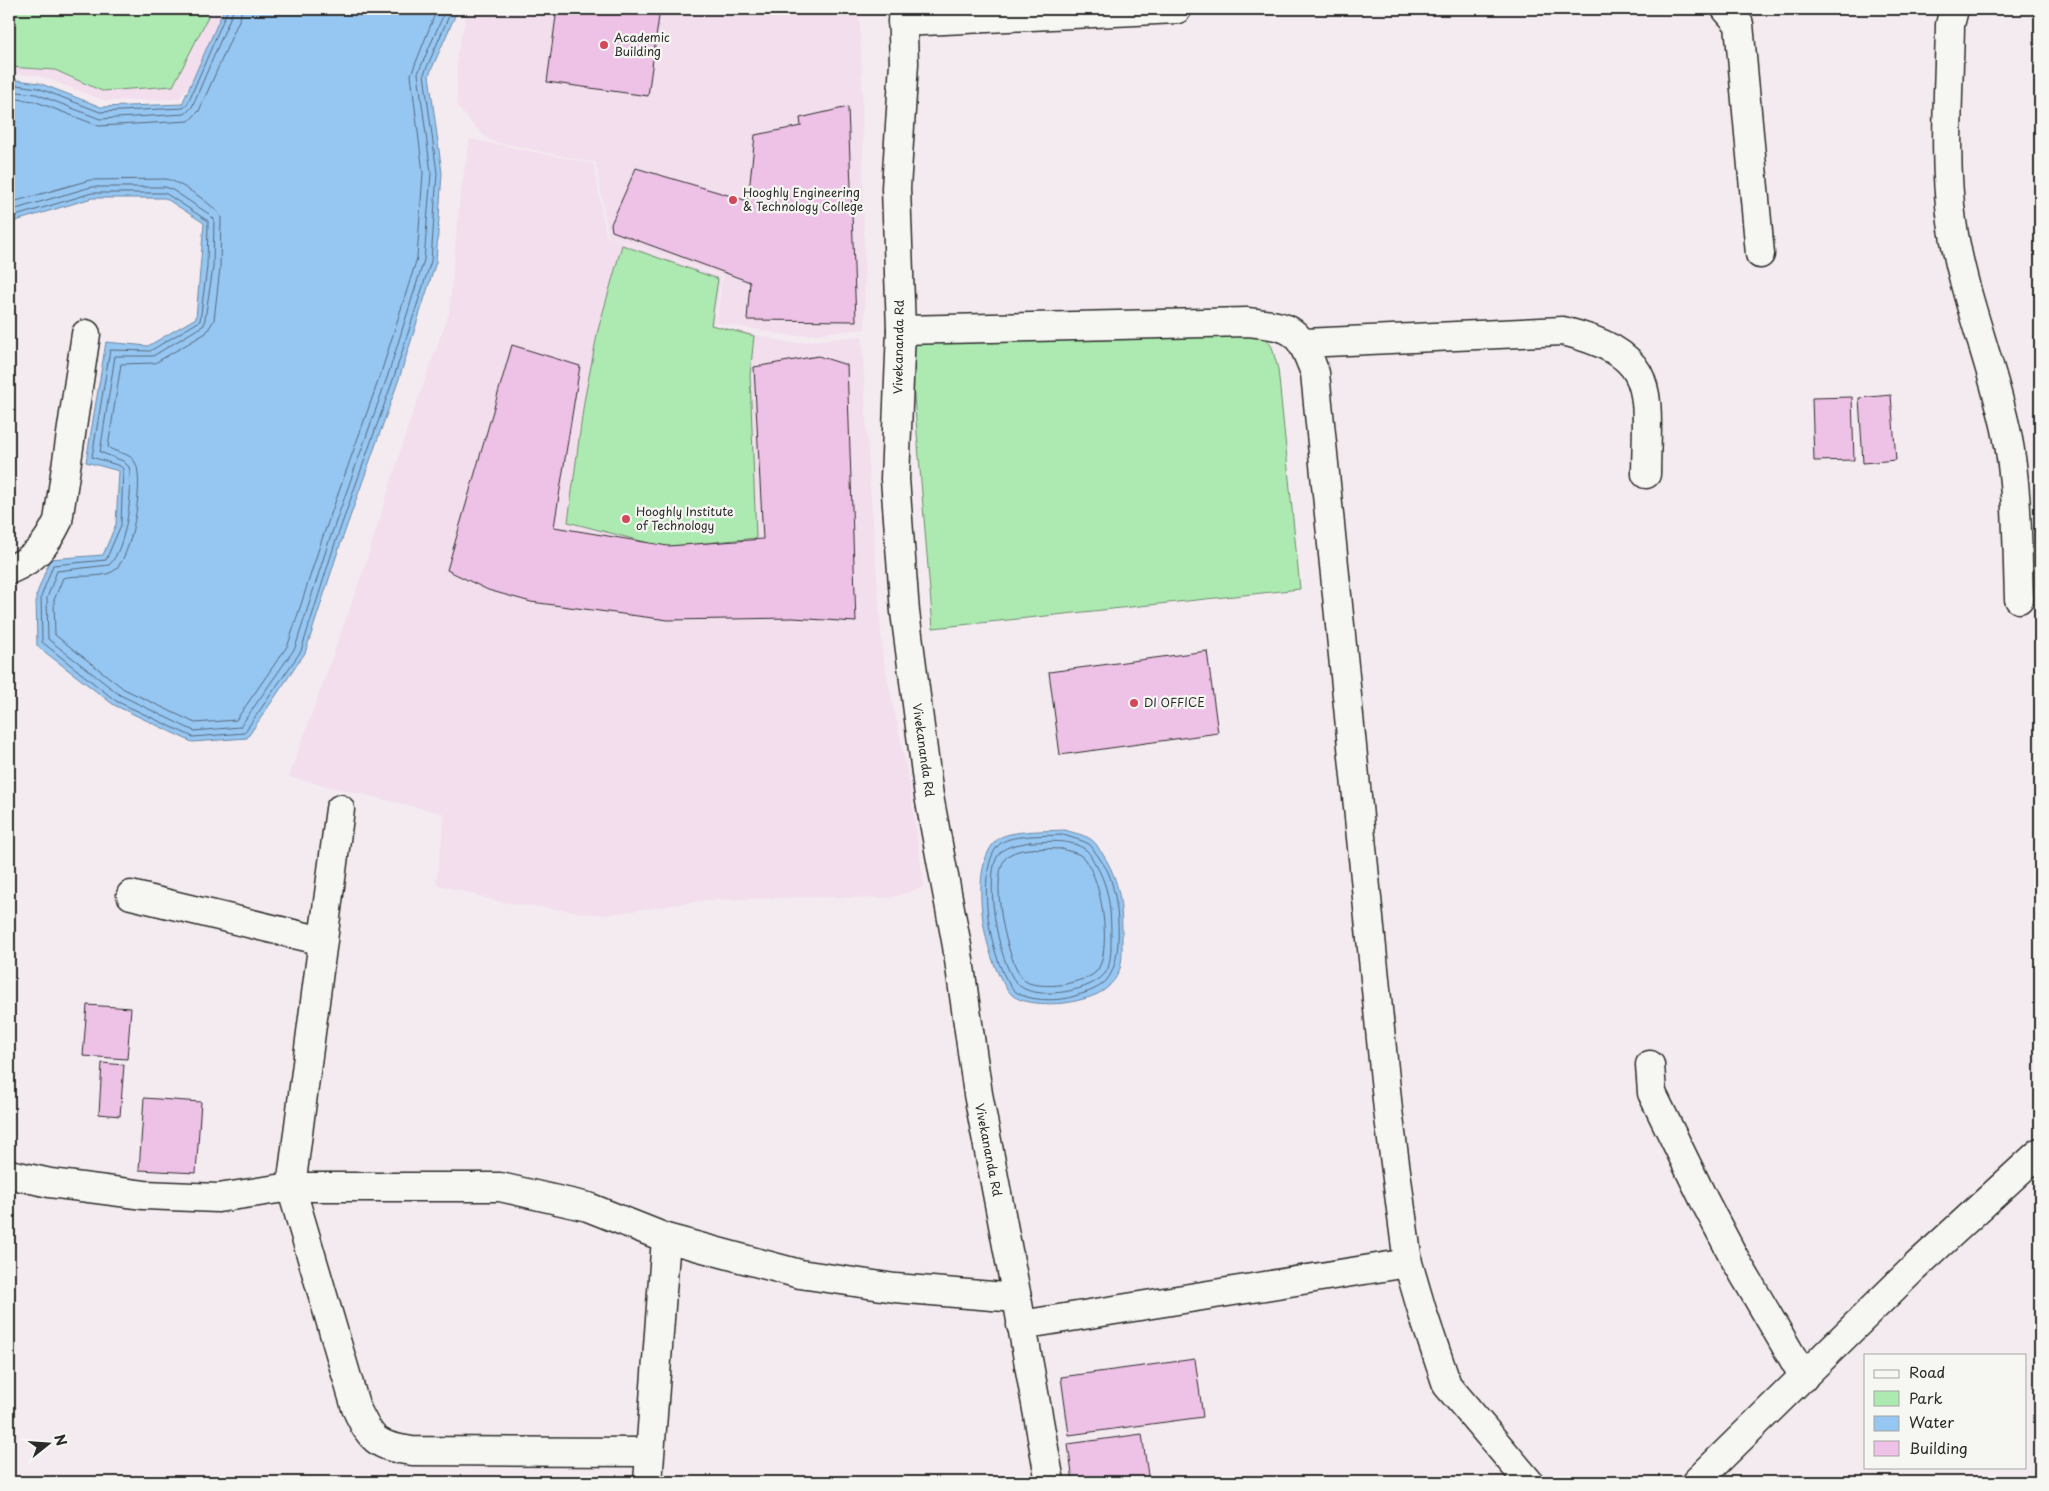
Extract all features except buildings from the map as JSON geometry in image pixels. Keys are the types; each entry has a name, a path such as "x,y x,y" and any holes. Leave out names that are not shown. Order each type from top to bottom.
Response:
{"street":[{"path":"902,15 1177,9"},
{"path":"1726,9 1739,24 1760,254"},
{"path":"1954,9 1950,35 1948,164 1952,221 1958,257 2007,434 2015,488 2019,599"},
{"name":"Vivekananda Rd","path":"902,15 904,63 896,188 901,330 895,479 905,612 929,796 957,946 978,1094 1050,1482"},
{"path":"901,330 1247,322 1284,326 1304,343 1315,373 1388,1110 1408,1263 1422,1314 1448,1385 1528,1482"},
{"path":"1304,343 1563,331 1589,338 1608,346 1630,361 1640,375 1647,396 1646,474"},
{"path":"9,570 23,564 46,544 58,520 86,334"},
{"path":"340,809 291,1187 356,1408 367,1432 386,1447 412,1451 649,1452"},
{"path":"131,895 323,942"},
{"path":"1650,1065 1652,1092 1705,1202 1736,1261 1804,1377"},
{"path":"1696,1482 1914,1268 2040,1152"},
{"path":"9,1174 50,1184 144,1195 218,1198 291,1187 500,1187 588,1206 666,1238 800,1274 895,1288 1017,1298"},
{"path":"648,1482 666,1238"},
{"path":"1021,1325 1408,1263"}],"shaded area":[{"path":"9,9 230,9 213,52 179,99 106,101 37,75 9,74"},
{"name":"Hooghly Engineering & Technology College","path":"468,9 859,9 862,73 865,329 794,336 716,323 723,276 608,236 596,163 491,141 476,128 457,106 457,54"},
{"name":"Hooghly Institute of Technology","path":"470,139 594,164 606,236 721,277 714,325 791,343 862,336 869,472 883,657 910,787 924,887 890,898 808,897 707,900 603,915 501,902 436,884 445,814 289,777 365,566 408,427 449,313 460,196"}],"green space":[{"path":"9,9 210,9 207,19 173,86 102,91 55,70 9,67"},
{"path":"622,245 718,279 711,325 754,336 750,375 756,538 664,547 568,522 584,402 598,330"},
{"path":"1263,334 1272,347 1278,369 1300,589 933,628 909,335"}],"water":[{"path":"224,9 458,9 429,75 442,173 436,262 399,379 339,548 305,653 247,738 192,742 114,705 37,646 36,596 50,559 103,555 116,524 119,471 86,462 106,342 148,346 196,318 204,223 165,198 92,198 9,223 9,79 39,83 101,107 182,104"},
{"path":"1065,830 1087,837 1094,842 1113,874 1117,885 1122,917 1120,969 1109,986 1091,997 1057,1004 1024,1001 1012,995 1002,982 994,963 982,917 982,871 988,852 998,839 1003,836 1020,832"}],"place":[{"name":"Academic Building","path":"604,45"},
{"name":"Hooghly Engineering & Technology College","path":"733,200"},
{"name":"Hooghly Institute of Technology","path":"626,519"},
{"name":"DI OFFICE","path":"1134,703"}]}
